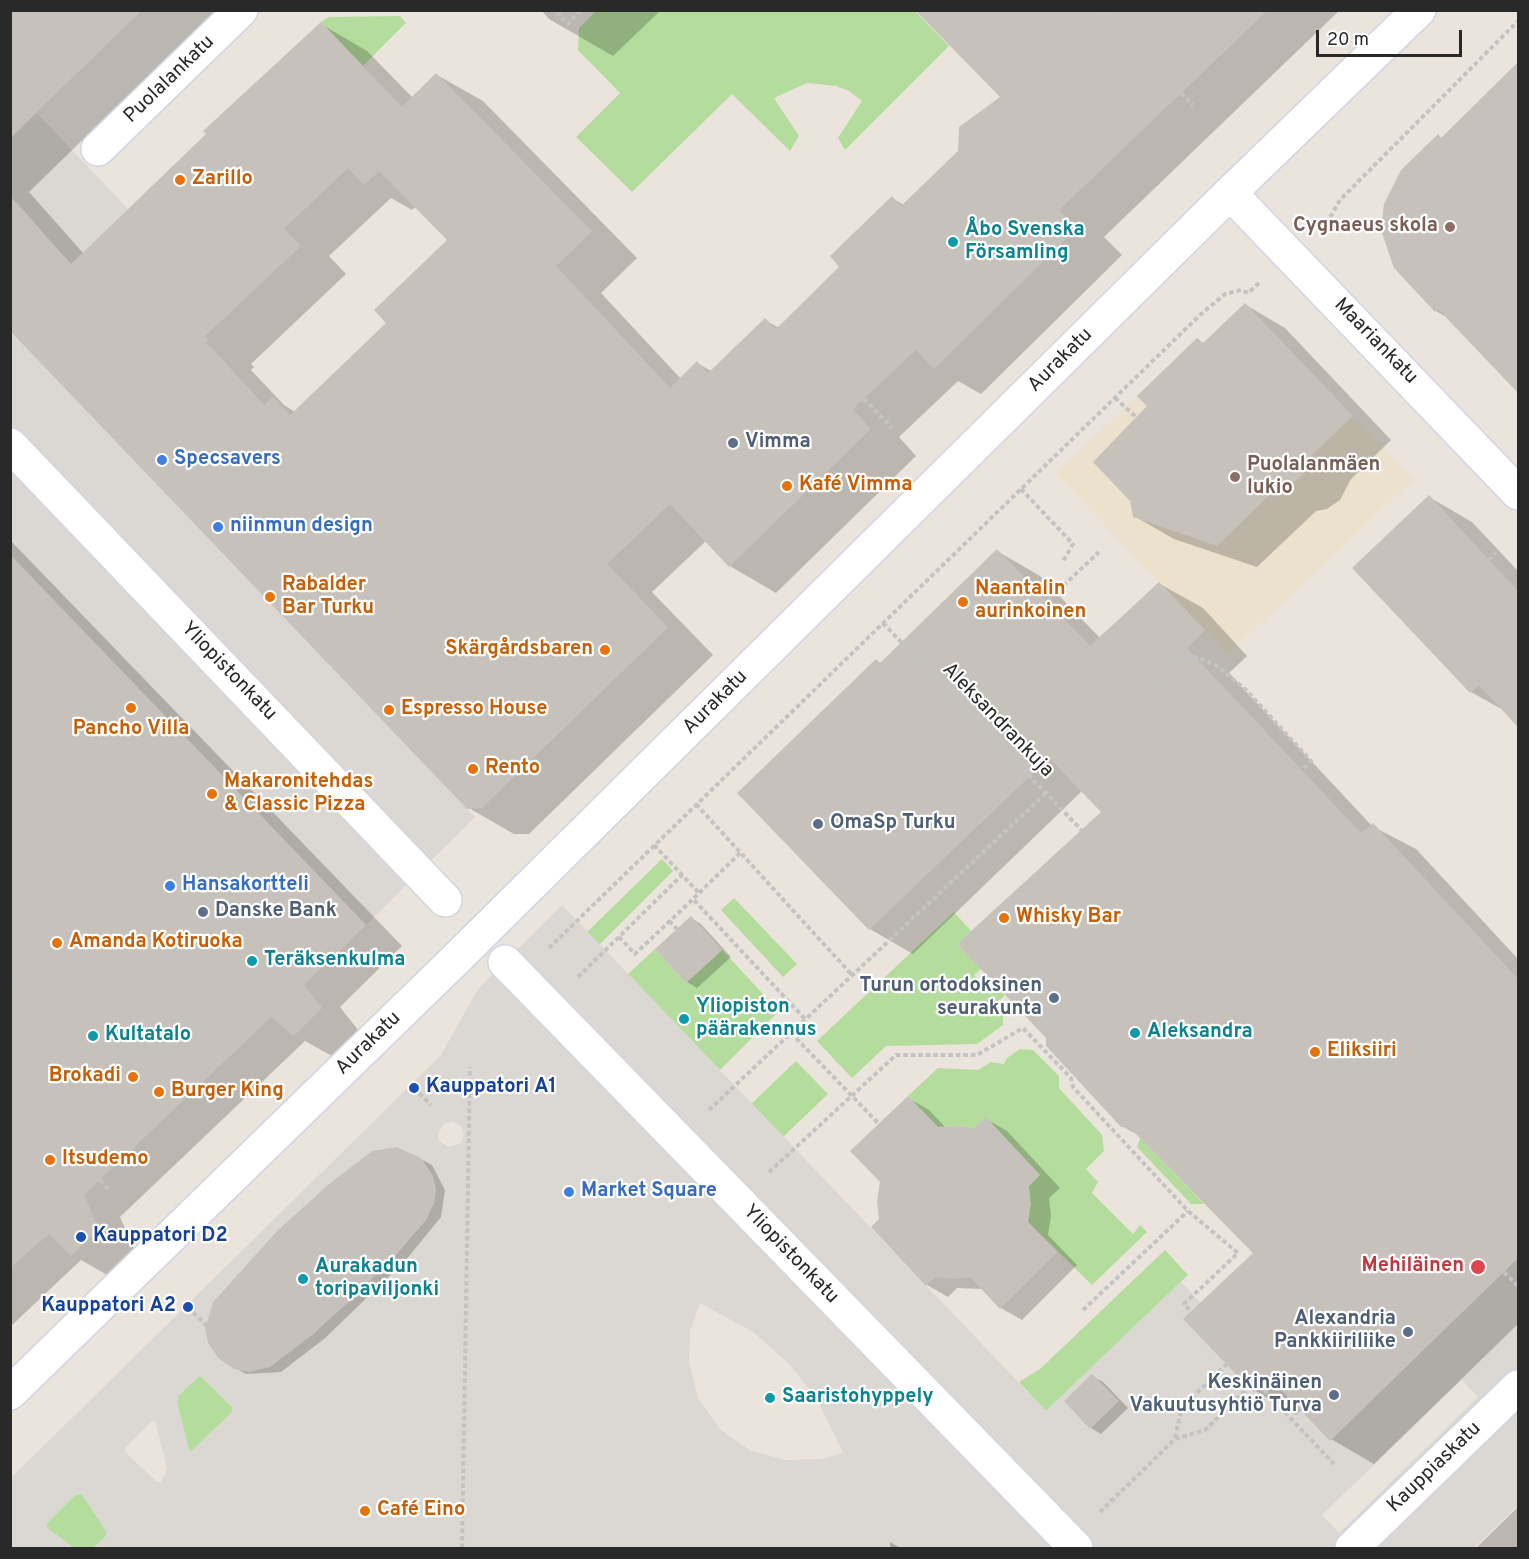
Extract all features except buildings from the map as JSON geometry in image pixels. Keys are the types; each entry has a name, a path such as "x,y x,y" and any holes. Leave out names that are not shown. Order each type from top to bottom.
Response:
{"street":[{"name":"Puolalankatu","path":"99,148 241,10"},
{"name":"Aurakatu","path":"10,1393 467,949 1230,193 1419,10"},
{"name":"Maariankatu","path":"1230,193 1518,493"},
{"name":"Yliopistonkatu","path":"10,445 445,900"},
{"name":"Yliopistonkatu","path":"505,962 1072,1545"},
{"name":"Kauppiaskatu","path":"1352,1548 1518,1387"}],"path":[{"path":"557,12 568,24 581,10"},
{"path":"1331,216 1340,200 1518,21"},
{"path":"1181,93 1193,105"},
{"path":"569,927 1225,294 1241,290 1248,293"},
{"path":"1115,398 1136,417"},
{"path":"864,399 892,428"},
{"path":"1021,489 1073,544 1062,563"},
{"path":"1047,601 1100,552"},
{"path":"1489,560 1496,553"},
{"name":"Aleksandrankuja","path":"883,623 1091,840"},
{"path":"1142,701 1153,691 1165,662 1198,657 1227,674 1297,745 1311,761 1302,770"},
{"path":"678,1139 1046,793"},
{"path":"696,804 852,975"},
{"path":"654,845 699,893"},
{"path":"619,937 635,954 740,854"},
{"path":"548,1006 682,875"},
{"path":"693,899 805,1019"},
{"path":"669,921 677,930"},
{"path":"10,976 18,989 20,1011"},
{"path":"297,1008 305,1016"},
{"path":"793,1149 896,1055 977,1055 1023,1028 1071,1078 1073,1087 1188,1211 1238,1253 1184,1304 1224,1346"},
{"path":"791,1033 879,1124"},
{"path":"462,1548 470,1067"},
{"path":"414,1088 431,1106"},
{"path":"100,1180 109,1190"},
{"path":"1083,1310 1188,1211"},
{"path":"70,1228 81,1237"},
{"path":"1504,1272 1518,1286"},
{"path":"188,1307 208,1327"},
{"path":"1175,1439 1182,1407 1227,1364"},
{"path":"1259,1385 1334,1464"},
{"path":"1072,1545 1175,1439 1205,1430 1248,1388"}],"shaded area":[{"path":"37,113 128,209 11,323 11,259 41,230 17,202 11,208 11,138"},
{"name":"Puolalanmäen lukio","path":"1245,303 1413,480 1228,654 1056,474 1197,338 1203,343"},
{"path":"10,331 475,817 366,925 11,555"},
{"name":"Market Square","path":"562,905 1046,1411 1181,1282 1236,1340 1214,1351 1253,1392 1269,1376 1457,1317 1518,1258 1518,1505 1474,1548 93,1548 106,1536 106,1531 82,1494 75,1495 46,1524 47,1528 74,1548 11,1548 11,1478 441,1055 478,989","holes":["453,1122 461,1126 464,1134 461,1143 449,1147 439,1141 438,1133 445,1123","397,1147 421,1158 433,1176 436,1190 434,1203 426,1220 346,1304 313,1334 270,1367 249,1372 234,1369 219,1359 208,1343 205,1329 213,1302 277,1231 372,1151","700,1303 753,1332 788,1363 816,1397 843,1453 822,1459 786,1460 751,1451 721,1430 698,1398 689,1362 690,1331","198,1377 202,1377 232,1407 232,1412 193,1450 189,1451 177,1402 178,1396","1462,1380 1478,1397 1339,1533 1322,1515","155,1421 167,1469 161,1482 157,1482 126,1453 125,1448 151,1422"]}],"green space":[{"path":"597,10 915,11 949,46 845,150 838,138 862,101 849,91 836,86 807,83 774,98 799,136 790,151 732,94 632,192 576,137 620,93 578,50 579,28"},
{"path":"400,16 406,23 363,66 321,22 329,17"},
{"path":"662,859 673,871 599,945 587,932"},
{"path":"734,898 797,964 783,977 721,910"},
{"path":"954,912 971,931 957,944 981,969 974,975 982,983 988,977 1005,995 994,1005 1003,1016 1003,1025 977,1044 886,1046 852,1078 817,1041"},
{"path":"655,949 686,983 722,950 779,1011 720,1070 628,974"},
{"path":"1020,1049 1033,1050 1059,1076 1059,1088 1102,1135 1104,1151 1086,1169 1098,1182 1092,1193 1133,1234 1140,1225 1147,1232 1092,1285 1028,1222 1029,1186 1040,1175 986,1118 974,1128 938,1127 908,1096 938,1068 978,1070 991,1062 1004,1064 1007,1058"},
{"path":"796,1061 828,1094 783,1137 751,1104"},
{"path":"1140,1138 1204,1204 1191,1204 1137,1147"},
{"path":"1165,1250 1188,1275 1046,1411 1019,1382 1040,1369"},
{"path":"198,1377 202,1377 232,1407 232,1412 193,1450 189,1451 177,1402 178,1396"},
{"path":"82,1494 106,1531 106,1536 93,1548 74,1548 47,1528 46,1524 75,1495"}],"place":[{"name":"Zarillo","path":"180,180"},
{"name":"Cygnaeus skola","path":"1450,227"},
{"name":"Åbo Svenska Församling","path":"953,242"},
{"name":"Vimma","path":"733,443"},
{"name":"Specsavers","path":"162,460"},
{"name":"Puolalanmäen lukio","path":"1235,477"},
{"name":"Kafé Vimma","path":"787,486"},
{"name":"niinmun design","path":"218,527"},
{"name":"Rabalder Bar Turku","path":"270,597"},
{"name":"Naantalin aurinkoinen","path":"963,602"},
{"name":"Skärgårdsbaren","path":"605,650"},
{"name":"Pancho Villa","path":"131,708"},
{"name":"Espresso House","path":"389,710"},
{"name":"Rento","path":"473,769"},
{"name":"Makaronitehdas & Classic Pizza","path":"212,794"},
{"name":"OmaSp Turku","path":"818,824"},
{"name":"Hansakortteli","path":"170,886"},
{"name":"Danske Bank","path":"203,912"},
{"name":"Whisky Bar","path":"1004,918"},
{"name":"Amanda Kotiruoka","path":"57,943"},
{"name":"Teräksenkulma","path":"252,961"},
{"name":"Turun ortodoksinen seurakunta","path":"1054,998"},
{"name":"Yliopiston päärakennus","path":"684,1019"},
{"name":"Aleksandra","path":"1135,1033"},
{"name":"Kultatalo","path":"93,1036"},
{"name":"Eliksiiri","path":"1315,1052"},
{"name":"Brokadi","path":"133,1077"},
{"name":"Kauppatori A1","path":"414,1088"},
{"name":"Burger King","path":"159,1092"},
{"name":"Itsudemo","path":"50,1160"},
{"name":"Market Square","path":"569,1192"},
{"name":"Kauppatori D2","path":"81,1237"},
{"name":"Mehiläinen","path":"1478,1267"},
{"name":"Aurakadun toripaviljonki","path":"303,1279"},
{"name":"Kauppatori A2","path":"188,1307"},
{"name":"Alexandria Pankkiiriliike","path":"1408,1332"},
{"name":"Keskinäinen Vakuutusyhtiö Turva","path":"1334,1395"},
{"name":"Saaristohyppely","path":"770,1398"},
{"name":"Café Eino","path":"365,1511"}]}
